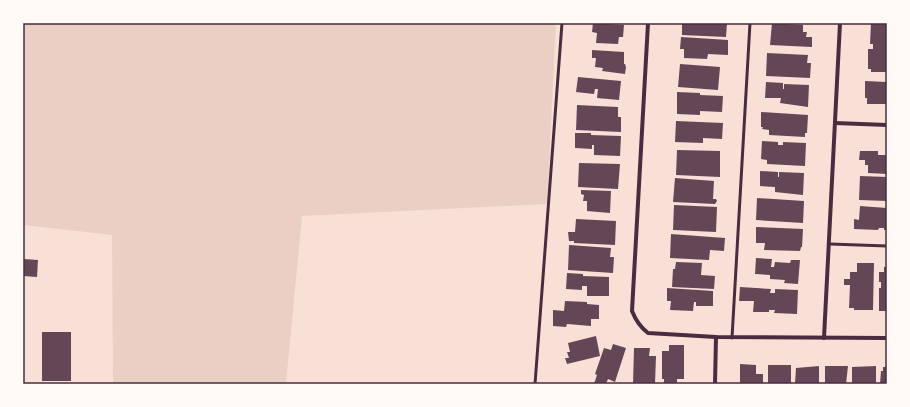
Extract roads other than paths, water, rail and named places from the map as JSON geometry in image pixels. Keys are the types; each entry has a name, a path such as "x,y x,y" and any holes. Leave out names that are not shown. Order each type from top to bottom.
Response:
{"street":[{"path":"648,23 632,311 642,329 648,333 732,338 887,338"},
{"path":"824,338 830,244 840,23"},
{"path":"835,123 887,126"},
{"path":"715,384 716,337"}],"lane":[{"path":"535,384 562,23"},
{"path":"732,338 750,23"},
{"path":"830,244 887,246"}]}
